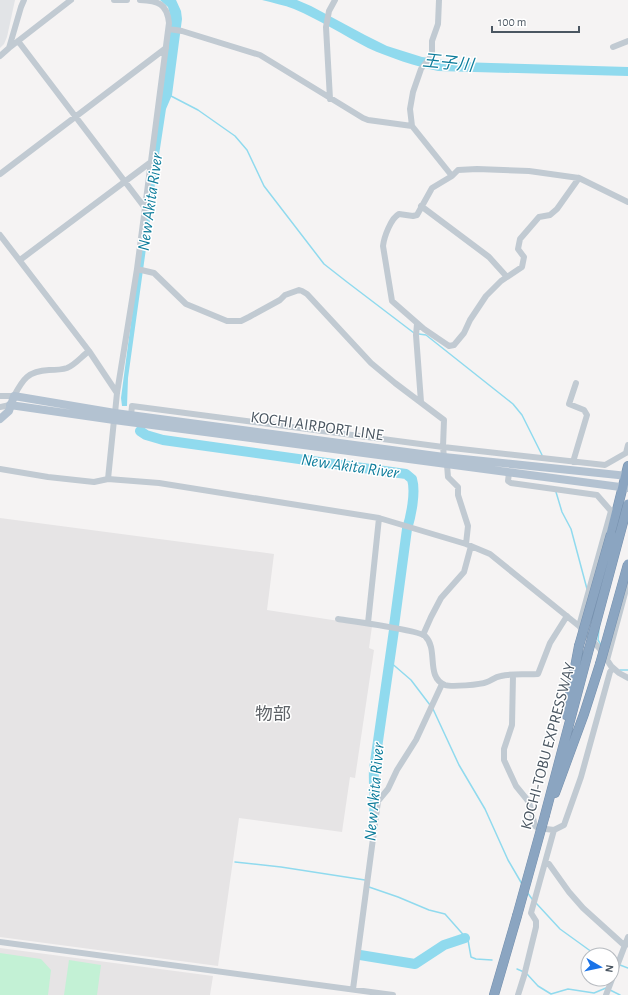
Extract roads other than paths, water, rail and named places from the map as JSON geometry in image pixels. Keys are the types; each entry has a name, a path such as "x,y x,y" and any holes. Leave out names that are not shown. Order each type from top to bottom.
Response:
{"highway":[{"path":"558,762 569,693 579,646 625,488 628,466"},
{"name":"KOCHI-TOBU EXPRESSWAY","path":"494,995 545,815 628,504"},
{"path":"545,815 560,782 603,662 628,564"}],"main road":[{"path":"0,419 9,411 14,396"},
{"name":"KOCHI AIRPORT LINE","path":"14,396 115,416 131,415 444,456 627,476"},
{"name":"KOCHI AIRPORT LINE","path":"10,405 115,416 447,465 625,488"}],"street":[{"path":"9,48 24,0"},
{"path":"0,56 71,0"},
{"path":"114,0 127,0"},
{"path":"108,479 117,393 137,269 166,48 170,29 168,13 162,5 151,0 140,0"},
{"path":"330,98 326,27 329,11 335,0"},
{"path":"439,0 438,24 432,42 432,55 421,69 413,92 410,109 412,126 452,176"},
{"path":"170,29 182,31 260,55 368,120 412,126"},
{"path":"18,41 145,208"},
{"path":"613,47 628,41"},
{"path":"0,174 166,48"},
{"path":"20,260 151,162"},
{"path":"579,178 557,209 550,215 539,217 520,239 518,249 524,257 522,266 486,296 470,320 464,333 454,345 450,346 418,324 392,301 383,246 385,236 396,215 416,216 432,188 452,176 458,170 477,169 529,171 579,178 628,202"},
{"path":"421,206 489,257 507,277"},
{"path":"0,235 89,351 117,393"},
{"path":"137,269 154,273 186,304 227,321 241,321 264,310 285,295 302,290 371,363 444,420 443,448 448,477 458,487 458,495 468,526 469,545 464,572 441,598 423,635"},
{"path":"418,324 416,335 421,402"},
{"path":"0,396 14,396 22,382 30,374 42,370 58,370 68,368 89,351"},
{"path":"573,462 587,415 584,410 569,404 576,383"},
{"path":"0,407 10,405"},
{"path":"131,415 132,406 443,448 604,465 626,453 628,445"},
{"path":"0,469 48,478 94,482 108,479 159,483 379,518 469,545 490,554 579,626 600,649 603,662 628,678"},
{"path":"508,473 508,481 511,483 596,495 611,511 579,626"},
{"path":"368,623 379,518"},
{"path":"603,662 628,582"},
{"path":"338,619 368,623 423,635 428,640 432,649 434,674 442,684 454,686 487,682 499,676 538,674 550,643 567,616"},
{"path":"513,675 512,725 504,749 504,760 516,786 529,802 535,826 538,828 554,830 564,825 580,777 610,672 614,668"},
{"path":"353,990 378,801 390,785 397,770 416,740 442,684"},
{"path":"518,995 536,927 536,921 531,913 554,830"},
{"path":"545,863 549,864 569,892 583,908 625,946"},
{"path":"606,995 628,937"},
{"path":"0,942 393,995"}],"water":[{"path":"160,0 176,0 181,11 182,19 172,95 166,109 159,155 128,378 127,406 122,406 121,398 171,19 168,7"},
{"name":"王子川","path":"262,0 297,0 387,46 422,57 460,62 628,67 628,76 438,71 420,67 376,52 304,13 286,6"}],"waterway":[{"path":"171,96 198,110 235,136 247,150 264,186 324,264 414,333"},
{"path":"419,334 426,335 513,404 522,415 542,455"},
{"name":"New Akita River","path":"140,431 146,435 163,440 406,474 412,479 413,497 407,529 394,626"},
{"path":"556,492 562,512 571,529 587,589"},
{"path":"599,628 598,640 601,645"},
{"name":"New Akita River","path":"374,813 374,769 394,630"},
{"path":"389,661 411,680 430,705"},
{"path":"620,670 628,670"},
{"path":"433,709 459,765 485,809 508,860 522,884"},
{"path":"235,862 281,867 365,880"},
{"path":"369,887 429,910 445,914 468,940 471,957 476,959 492,960"},
{"path":"527,892 532,899"},
{"path":"536,903 560,929 585,947"},
{"name":"New Akita River","path":"360,955 415,964 444,945 465,938"},
{"path":"620,965 628,968"},
{"path":"517,969 524,972"},
{"path":"527,974 538,986 551,994 568,989 594,993 606,988"},
{"path":"610,990 620,995"}],"district":[{"name":"物部","path":"273,715"}]}
